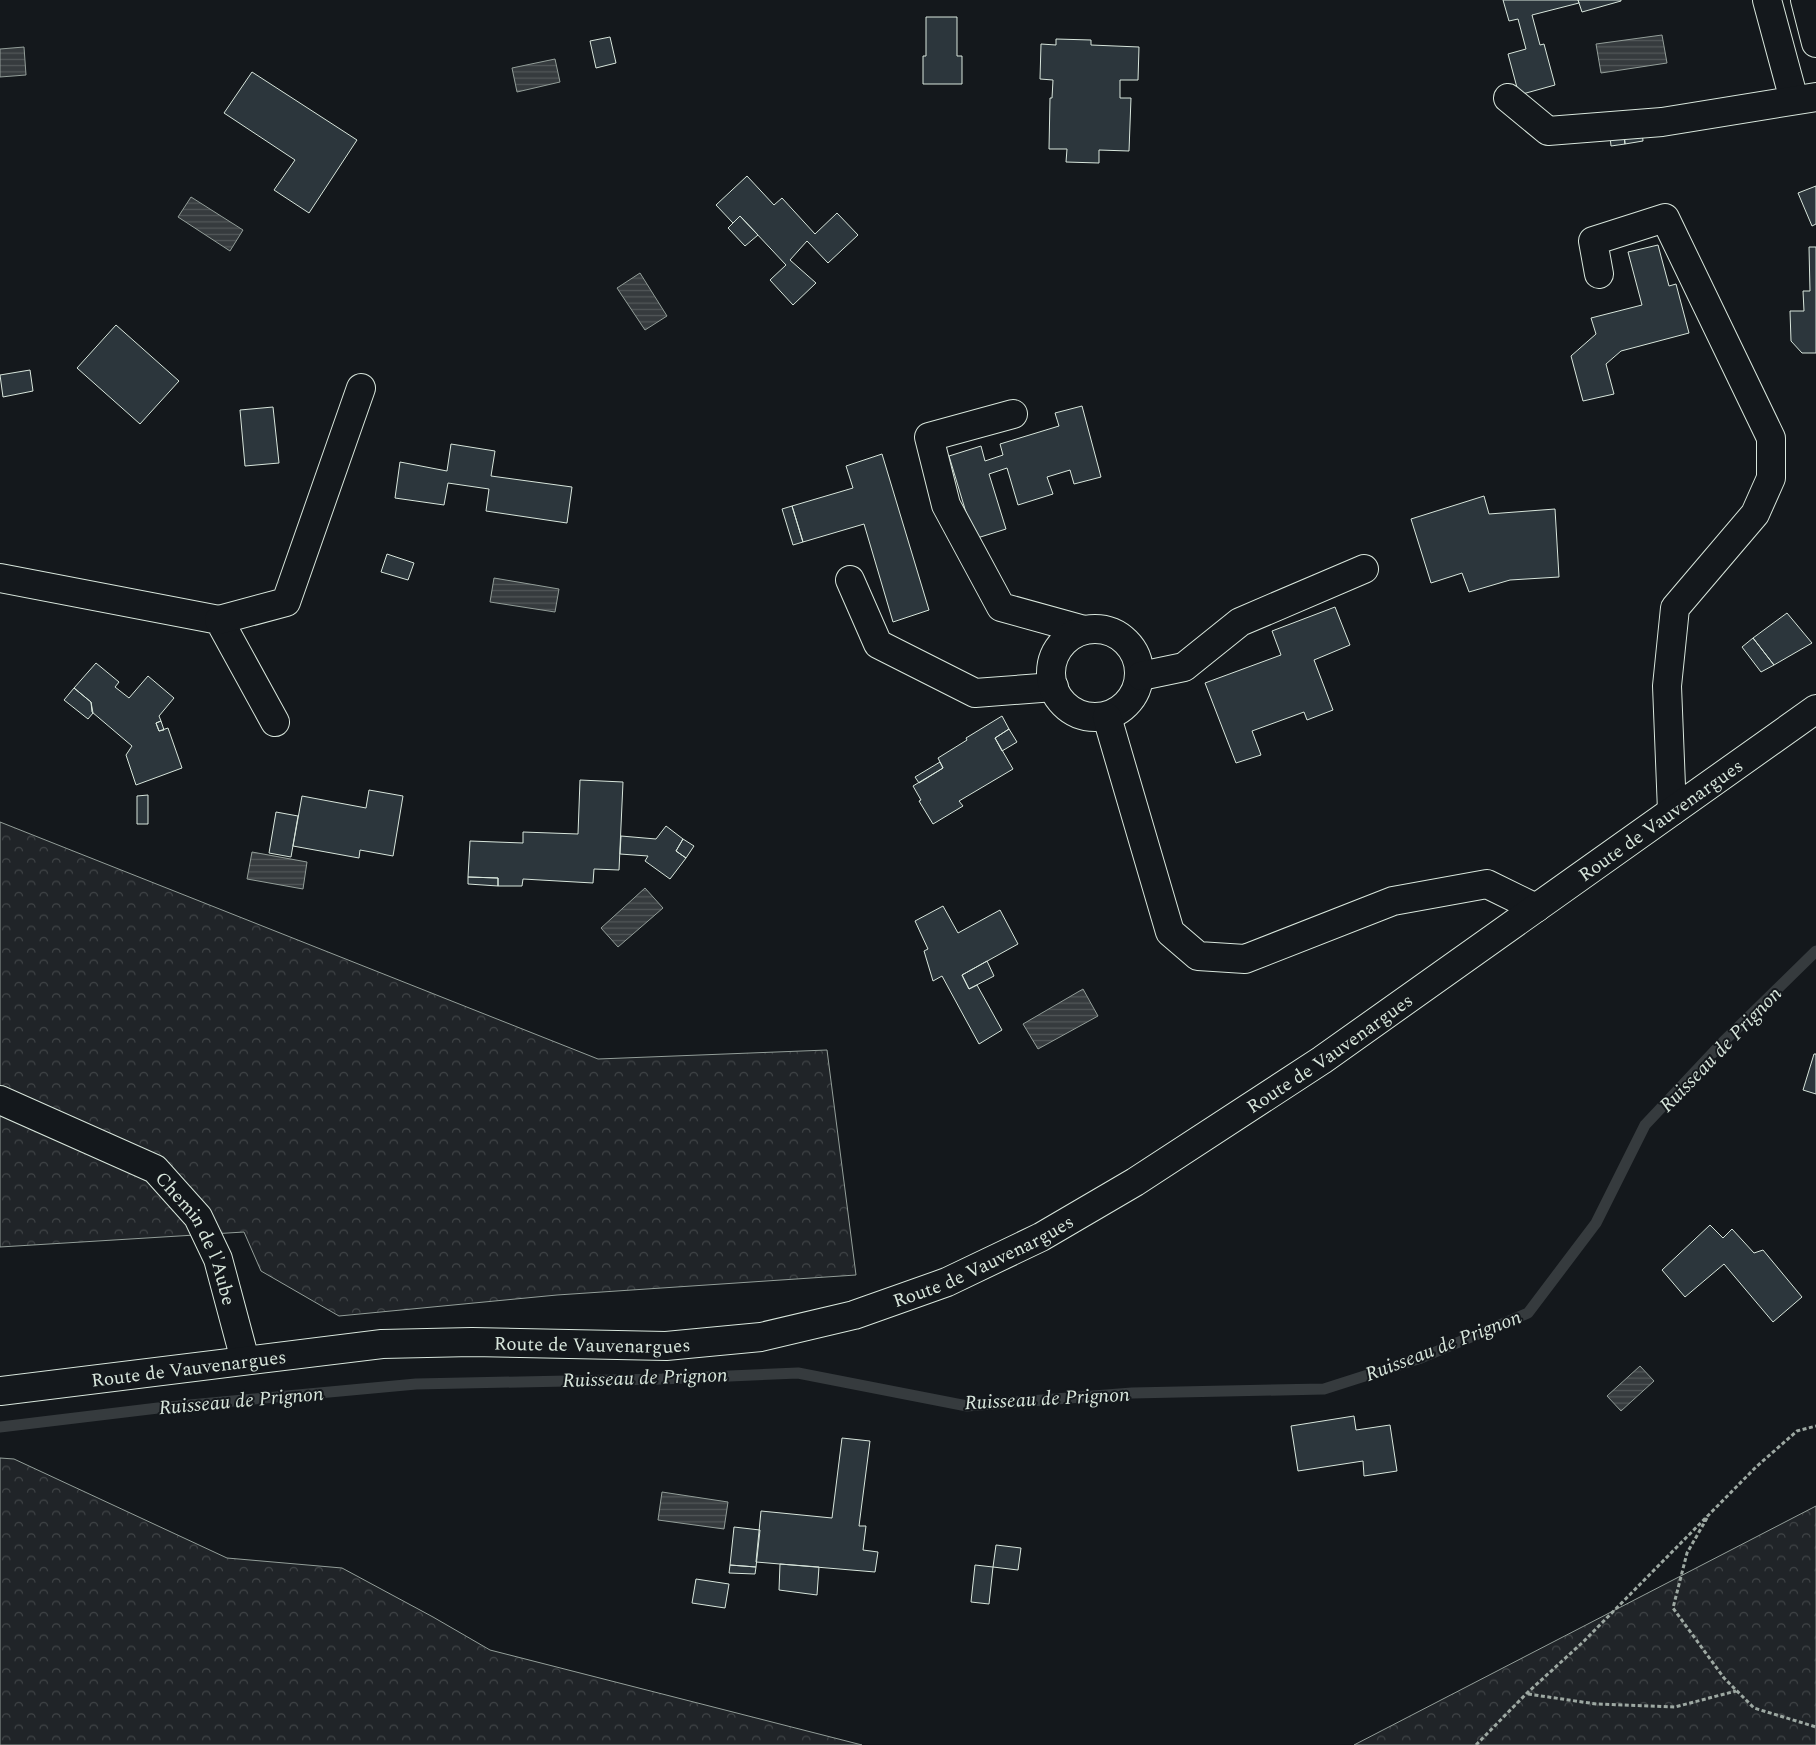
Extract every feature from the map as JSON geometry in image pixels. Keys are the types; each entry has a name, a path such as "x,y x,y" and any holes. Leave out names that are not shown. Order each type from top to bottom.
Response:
{"main road":[{"path":"1508,98 1548,131 1662,122 1805,99 1766,0"},
{"path":"1805,0 1816,43"},
{"path":"1599,274 1593,241 1665,218 1771,438 1771,478 1755,514 1676,608 1667,686 1672,811"},
{"path":"0,578 219,620 286,602 361,388"},
{"path":"1013,414 929,437 946,505 1001,607 1084,630 1112,631 1133,648 1140,676 1130,702 1107,717 1079,715 1057,698 1054,687 1050,671 1060,645 1084,630"},
{"path":"1140,676 1184,667 1240,622 1364,569"},
{"path":"850,580 878,644 975,693 1054,687"},
{"path":"219,620 275,722"},
{"name":"Route de Vauvenargues","path":"0,1391 382,1344 472,1342 666,1346 761,1337 854,1315 947,1282 1041,1236 1135,1182 1322,1060 1816,709"},
{"path":"1107,717 1170,932 1198,956 1244,959 1393,901 1487,884 1536,908"},
{"name":"Chemin de l'Aube","path":"0,1100 155,1169 198,1216 218,1259 245,1360"}],"path":[{"path":"1476,1745 1583,1642 1756,1468 1797,1431 1816,1426"},
{"path":"1711,1512 1687,1553 1673,1608 1724,1678 1754,1708 1816,1727"},
{"path":"1527,1694 1596,1704 1675,1707 1736,1690"}],"green space":[{"path":"0,822 598,1059 827,1050 856,1275 557,1295 339,1316 261,1271 244,1232 0,1247"},
{"path":"0,1458 14,1459 227,1558 342,1568 490,1650 862,1745 0,1745"},
{"path":"1816,1506 1816,1745 1354,1745"}],"shaded area":[{"path":"1662,35 1667,63 1601,73 1596,44"},
{"path":"24,47 26,75 0,77 0,49"},
{"path":"555,59 560,82 517,92 512,68"},
{"path":"191,197 243,230 230,251 178,217"},
{"path":"640,273 667,316 645,330 617,288"},
{"path":"494,578 559,589 555,612 490,602"},
{"path":"252,852 307,862 303,889 247,879"},
{"path":"645,888 663,908 618,947 601,928"},
{"path":"1083,989 1098,1016 1038,1049 1023,1024"},
{"path":"1640,1366 1654,1381 1621,1411 1607,1396"},
{"path":"662,1492 728,1502 724,1529 658,1520"}],"building":[{"path":"1503,0 1578,0 1579,3 1532,15 1540,45 1544,44 1555,85 1519,95 1508,54 1526,49 1518,19 1509,21"},
{"path":"1578,0 1621,0 1621,1 1582,12"},
{"path":"926,17 957,17 957,56 962,56 962,84 923,84 923,56 926,56"},
{"path":"610,37 616,63 596,68 590,41"},
{"path":"1056,39 1091,40 1091,45 1139,47 1138,80 1120,80 1120,98 1131,98 1129,151 1099,150 1099,163 1066,162 1067,149 1049,149 1050,98 1052,98 1053,80 1040,79 1041,44 1056,45"},
{"path":"252,72 357,140 309,213 274,190 295,160 224,113"},
{"path":"1642,131 1643,141 1625,144 1624,134"},
{"path":"1624,134 1625,144 1611,146 1610,136"},
{"path":"747,176 774,205 782,198 815,234 837,213 858,235 828,263 807,241 790,260 816,283 793,305 770,280 786,265 740,216 733,223 716,205"},
{"path":"1816,186 1816,224 1812,226 1798,193"},
{"path":"740,216 758,235 745,246 728,228"},
{"path":"1658,245 1669,286 1676,284 1689,333 1621,351 1606,364 1614,394 1583,401 1571,356 1596,334 1591,318 1642,305 1628,252"},
{"path":"1809,247 1816,247 1816,353 1802,353 1791,341 1790,311 1804,311 1803,291 1810,291"},
{"path":"116,325 179,381 140,424 77,368"},
{"path":"30,370 33,391 3,397 0,375"},
{"path":"1082,406 1101,477 1074,484 1070,470 1047,477 1053,494 1018,505 1007,468 989,474 1006,529 974,539 949,456 981,446 985,461 1003,455 1000,444 1059,426 1055,413"},
{"path":"273,407 279,463 245,466 240,410"},
{"path":"451,444 495,451 491,476 572,487 567,523 486,511 489,489 448,483 444,505 395,498 400,462 447,471"},
{"path":"882,454 929,610 893,622 864,524 803,542 792,506 853,488 846,466"},
{"path":"1484,496 1489,514 1555,509 1559,577 1510,580 1469,592 1462,573 1431,583 1411,519"},
{"path":"792,506 803,542 793,545 782,509"},
{"path":"387,554 414,563 408,580 381,572"},
{"path":"1335,607 1350,645 1314,660 1333,710 1307,720 1304,712 1252,731 1261,755 1236,763 1205,683 1281,655 1272,631"},
{"path":"1787,613 1812,643 1774,665 1753,638"},
{"path":"1753,638 1774,665 1761,672 1742,647"},
{"path":"96,663 119,682 115,687 129,698 148,676 174,698 159,716 161,721 156,723 159,731 168,728 182,768 136,785 126,755 132,746 92,712 91,702 74,688"},
{"path":"74,688 91,702 93,713 88,719 64,700"},
{"path":"1002,716 1009,729 995,738 1013,769 959,801 963,806 933,824 919,801 921,800 913,786 943,768 938,758"},
{"path":"161,721 164,730 159,731 156,723"},
{"path":"1009,729 1017,742 1002,751 995,738"},
{"path":"940,762 943,768 919,783 915,777"},
{"path":"580,780 623,782 619,870 594,869 593,883 523,879 522,886 498,886 498,878 468,877 470,841 523,843 523,832 578,834"},
{"path":"369,790 403,796 393,856 360,850 359,858 293,846 302,796 366,808"},
{"path":"148,795 148,824 137,824 137,796"},
{"path":"276,812 298,816 291,857 269,853"},
{"path":"666,826 683,839 676,851 686,858 670,879 645,861 648,856 620,854 621,836 656,839"},
{"path":"683,839 694,846 686,858 676,851"},
{"path":"468,877 498,878 498,886 468,884"},
{"path":"943,906 958,933 1000,910 1018,944 962,975 969,989 977,985 1002,1030 979,1044 942,976 933,981 924,951 928,949 915,921"},
{"path":"987,961 994,976 969,989 962,975"},
{"path":"1814,1054 1816,1054 1816,1094 1803,1090"},
{"path":"1710,1225 1723,1238 1732,1229 1754,1253 1763,1250 1802,1297 1773,1322 1724,1264 1685,1297 1662,1270"},
{"path":"1354,1416 1356,1430 1390,1425 1397,1471 1364,1476 1363,1461 1298,1471 1291,1426"},
{"path":"842,1438 870,1441 859,1526 866,1526 863,1550 878,1552 875,1572 756,1562 761,1511 832,1518"},
{"path":"734,1527 760,1530 756,1567 730,1565"},
{"path":"996,1545 1021,1548 1018,1570 993,1567"},
{"path":"780,1564 819,1567 817,1595 779,1590"},
{"path":"730,1565 756,1567 755,1574 729,1573"},
{"path":"975,1565 993,1567 989,1604 971,1602"},
{"path":"696,1579 729,1584 725,1608 692,1603"}],"waterway":[{"name":"Ruisseau de Prignon","path":"0,1427 158,1408 416,1384 662,1379 798,1373 967,1406 1132,1393 1324,1389 1421,1358 1528,1313 1596,1223 1645,1125 1723,1042 1816,951"}]}
